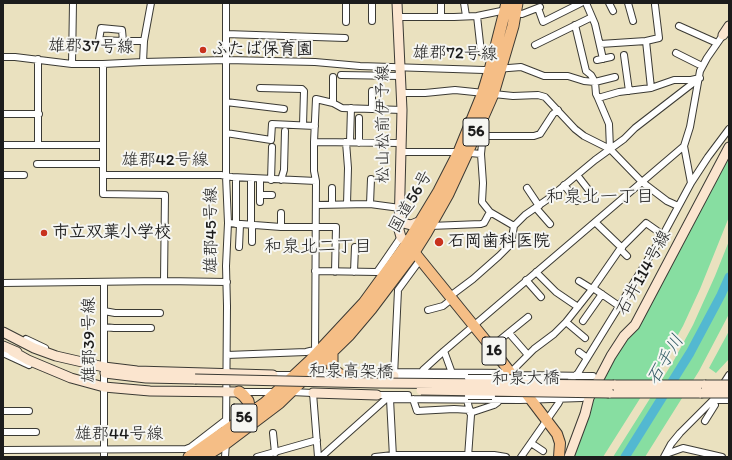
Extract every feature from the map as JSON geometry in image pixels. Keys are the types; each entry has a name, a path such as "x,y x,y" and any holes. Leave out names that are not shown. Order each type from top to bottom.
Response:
{"highway":[{"name":"国道56号","path":"189,457 226,431 276,392 318,349 349,336 371,309 426,224 448,194 463,152 488,94 495,69 512,26 509,7"},
{"name":"国道56号","path":"203,457 226,443 290,392 307,375 318,349"},
{"path":"318,349 335,371 342,376"},
{"path":"239,392 244,395 248,401 248,411 246,416"}],"main road":[{"name":"16","path":"411,248 474,326 557,434 560,443 559,457"}],"street":[{"path":"72,64 73,3"},
{"name":"雄郡37号線","path":"3,57 38,59 72,64 143,62 144,41 151,3"},
{"name":"雄郡45号線","path":"225,457 227,373 226,259 228,223 226,176 226,3"},
{"path":"346,3 346,22"},
{"path":"372,3 372,21"},
{"name":"松山松前伊予線","path":"397,3 399,17 402,93 399,230 411,248"},
{"path":"441,3 441,17"},
{"path":"464,3 466,16"},
{"path":"495,3 509,7 522,14 539,8 543,22 581,3"},
{"path":"586,3 600,44 600,59 611,57"},
{"path":"609,3 613,11"},
{"path":"628,3 633,21"},
{"path":"600,44 646,41 658,38 654,5"},
{"path":"399,17 476,16 509,7"},
{"path":"476,16 481,52"},
{"path":"535,45 592,17"},
{"path":"575,25 586,71 591,75 595,82 596,94 609,124 610,149"},
{"path":"679,26 717,43"},
{"path":"691,183 684,146 690,127 702,66 729,26"},
{"path":"226,34 345,38"},
{"path":"123,41 144,41"},
{"path":"646,41 651,88"},
{"path":"676,53 702,66"},
{"path":"624,55 629,91"},
{"path":"38,59 38,145"},
{"name":"雄郡72号線","path":"143,62 226,60 314,62 360,66 401,72 524,68 544,76 568,76 584,81 595,82"},
{"path":"103,64 103,194 165,195 164,281"},
{"path":"341,75 401,72"},
{"path":"333,77 333,103"},
{"path":"595,82 615,77"},
{"path":"598,98 651,88 674,80 691,80 700,78"},
{"path":"428,310 443,306 455,292 500,256 509,246 514,226 525,215 624,139 673,97 700,78"},
{"path":"260,88 302,89 304,91 303,125"},
{"path":"402,93 425,93 447,90 512,96 538,95 545,97 574,128 584,136 610,149 642,182 667,201 678,206"},
{"path":"372,91 372,109"},
{"path":"227,355 259,355 265,353 306,352 318,349 315,271 316,182 314,171 316,99 333,103 342,108 402,110"},
{"path":"226,102 284,109"},
{"path":"347,204 348,142 351,108"},
{"path":"514,226 490,212 482,202 482,144 486,136 534,136 540,134 558,110"},
{"path":"3,114 39,114"},
{"path":"359,118 359,142"},
{"path":"226,133 271,140 272,124 315,126"},
{"path":"576,380 587,358 663,234 691,183 729,129"},
{"path":"281,180 284,170 285,131"},
{"path":"314,142 359,142 481,154"},
{"name":"雄郡42号線","path":"3,145 103,146"},
{"path":"423,372 423,370 444,351 684,146"},
{"path":"271,180 272,147"},
{"name":"石井114号線","path":"569,457 585,414 589,398 600,376 624,336 635,325 729,147"},
{"path":"38,164 103,164"},
{"path":"3,176 24,175"},
{"name":"雄郡42号線","path":"103,175 226,176 236,178 316,182"},
{"path":"577,176 591,193"},
{"path":"236,178 239,247"},
{"path":"251,178 252,242"},
{"path":"370,204 371,178"},
{"path":"260,179 260,202"},
{"path":"564,185 577,201"},
{"path":"332,188 332,204"},
{"path":"527,188 537,207 550,224"},
{"path":"260,195 272,195"},
{"path":"316,205 370,204 400,208"},
{"path":"400,219 411,225 481,224 484,223 490,212"},
{"path":"281,213 281,227"},
{"path":"595,222 627,256"},
{"path":"228,223 252,226 336,227 335,272"},
{"path":"510,373 534,349 554,334 566,322 593,288 621,248 646,224 663,234"},
{"path":"354,272 355,247"},
{"path":"315,271 377,272 411,248"},
{"path":"395,374 398,290 411,248"},
{"path":"536,272 556,292 578,307"},
{"path":"526,280 541,297"},
{"path":"579,281 593,288 619,306"},
{"path":"3,283 104,282"},
{"name":"雄郡39号線","path":"104,457 104,282 226,282"},
{"path":"583,321 602,294"},
{"path":"104,311 114,313 156,312"},
{"path":"491,348 528,317"},
{"path":"566,322 585,338"},
{"path":"104,327 134,326 151,328"},
{"path":"3,327 27,340 80,362 104,377"},
{"path":"3,332 34,348 56,356 80,362"},
{"path":"509,333 528,355"},
{"path":"3,337 32,351 104,377 150,391 290,392 413,399 467,398"},
{"path":"3,346 28,360 71,378"},
{"path":"12,351 70,373 91,379 137,371 342,376 423,372 510,373 516,375 576,380"},
{"path":"444,351 452,372"},
{"path":"579,352 587,358"},
{"path":"3,353 56,375 71,378 104,377"},
{"path":"474,373 474,400"},
{"name":"和泉大橋","path":"395,374 468,378 729,385"},
{"path":"665,455 677,436 712,401 729,375"},
{"path":"523,456 571,380 593,376"},
{"name":"和泉高架橋","path":"104,377 146,378 195,382 507,387"},
{"name":"和泉大橋","path":"507,387 576,380"},
{"name":"和泉大橋","path":"507,387 584,395"},
{"path":"313,393 318,457"},
{"name":"和泉大橋","path":"467,398 568,394 728,397"},
{"path":"321,457 384,398 467,398 474,400 498,400 561,398 584,395"},
{"path":"712,401 728,397"},
{"path":"384,398 393,456"},
{"path":"467,398 470,412 468,456"},
{"path":"413,399 417,411 447,409 470,412 494,405 498,402 498,400"},
{"path":"445,399 447,409"},
{"path":"705,421 715,405 712,401"},
{"path":"3,412 29,411"},
{"name":"雄郡44号線","path":"3,450 14,454 39,450 186,449 226,420"},
{"path":"3,432 36,432"},
{"path":"273,432 275,453"},
{"path":"677,436 679,444 683,448 718,457"},
{"path":"257,457 317,440"},
{"path":"531,443 543,451"},
{"path":"665,455 683,448"},
{"path":"39,450 39,457"},
{"path":"375,457 494,455 506,457"}],"green space":[{"path":"729,154 729,217 700,289 683,326 658,370 603,457 574,457 593,402 608,370"},
{"path":"729,241 729,314 699,371 645,457 613,457 673,362 693,325"},
{"path":"729,331 729,359 716,373 709,368"}],"waterway":[{"name":"石手川","path":"625,457 690,353 729,277"}],"place":[{"name":"ふたば保育園","path":"203,50"},
{"name":"市立双葉小学校","path":"44,233"},
{"name":"石岡歯科医院","path":"439,242"}],"district":[{"name":"和泉北一丁目","path":"600,197"},
{"name":"和泉北二丁目","path":"318,247"}]}
